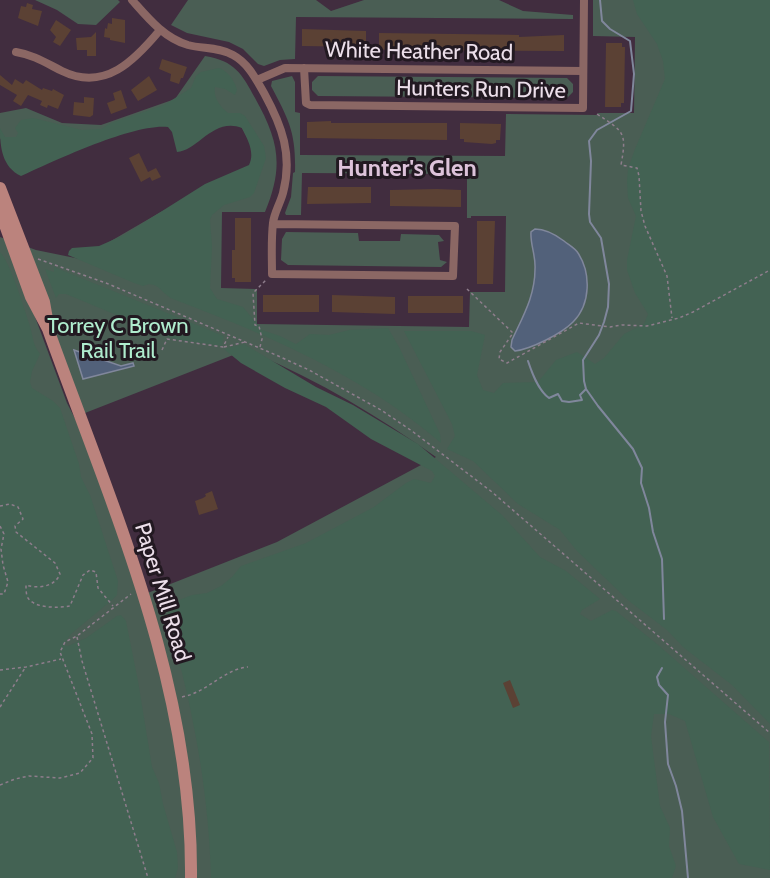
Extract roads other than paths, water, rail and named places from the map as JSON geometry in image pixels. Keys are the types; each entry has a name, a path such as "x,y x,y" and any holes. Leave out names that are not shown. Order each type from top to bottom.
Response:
{"main road":[{"name":"Paper Mill Road","path":"0,188 44,302 48,329"},
{"name":"Paper Mill Road","path":"0,211 31,297 48,329 133,559 161,652 172,698 188,801 191,878"}],"street":[{"path":"132,0 160,30 186,44 231,54 243,62 257,80 279,122 286,148 285,186 273,224 272,274 453,276 455,226 273,224"},
{"name":"Hunters Run Drive","path":"304,68 304,98 310,105 583,108 584,0"},
{"path":"15,52 30,54 64,72 78,76 106,75 132,62 160,30"},
{"name":"White Heather Road","path":"257,80 285,68 583,71"}],"water":[{"path":"535,229 554,235 577,251 587,279 586,298 579,315 568,327 537,344 515,351 511,347 512,340 528,306 533,288 535,264 531,232"},
{"path":"74,350 121,366 133,363 134,366 83,379"}],"waterway":[{"path":"600,0 602,21 610,29 630,41 634,74 631,111 597,130 589,141 590,222 601,238 609,284 608,307 604,322 599,335 583,360 584,381 586,389 598,406 633,449 642,468 641,483 662,559 664,619"},
{"path":"528,361 539,386 549,398 558,394 562,401 582,400 580,395 586,389"},
{"path":"662,668 657,677 659,685 668,695 665,722 668,764 682,811 688,878"}],"district":[{"name":"Hunter's Glen","path":"407,167"}],"park label":[{"name":"Torrey C Brown Rail Trail","path":"118,338"}]}
